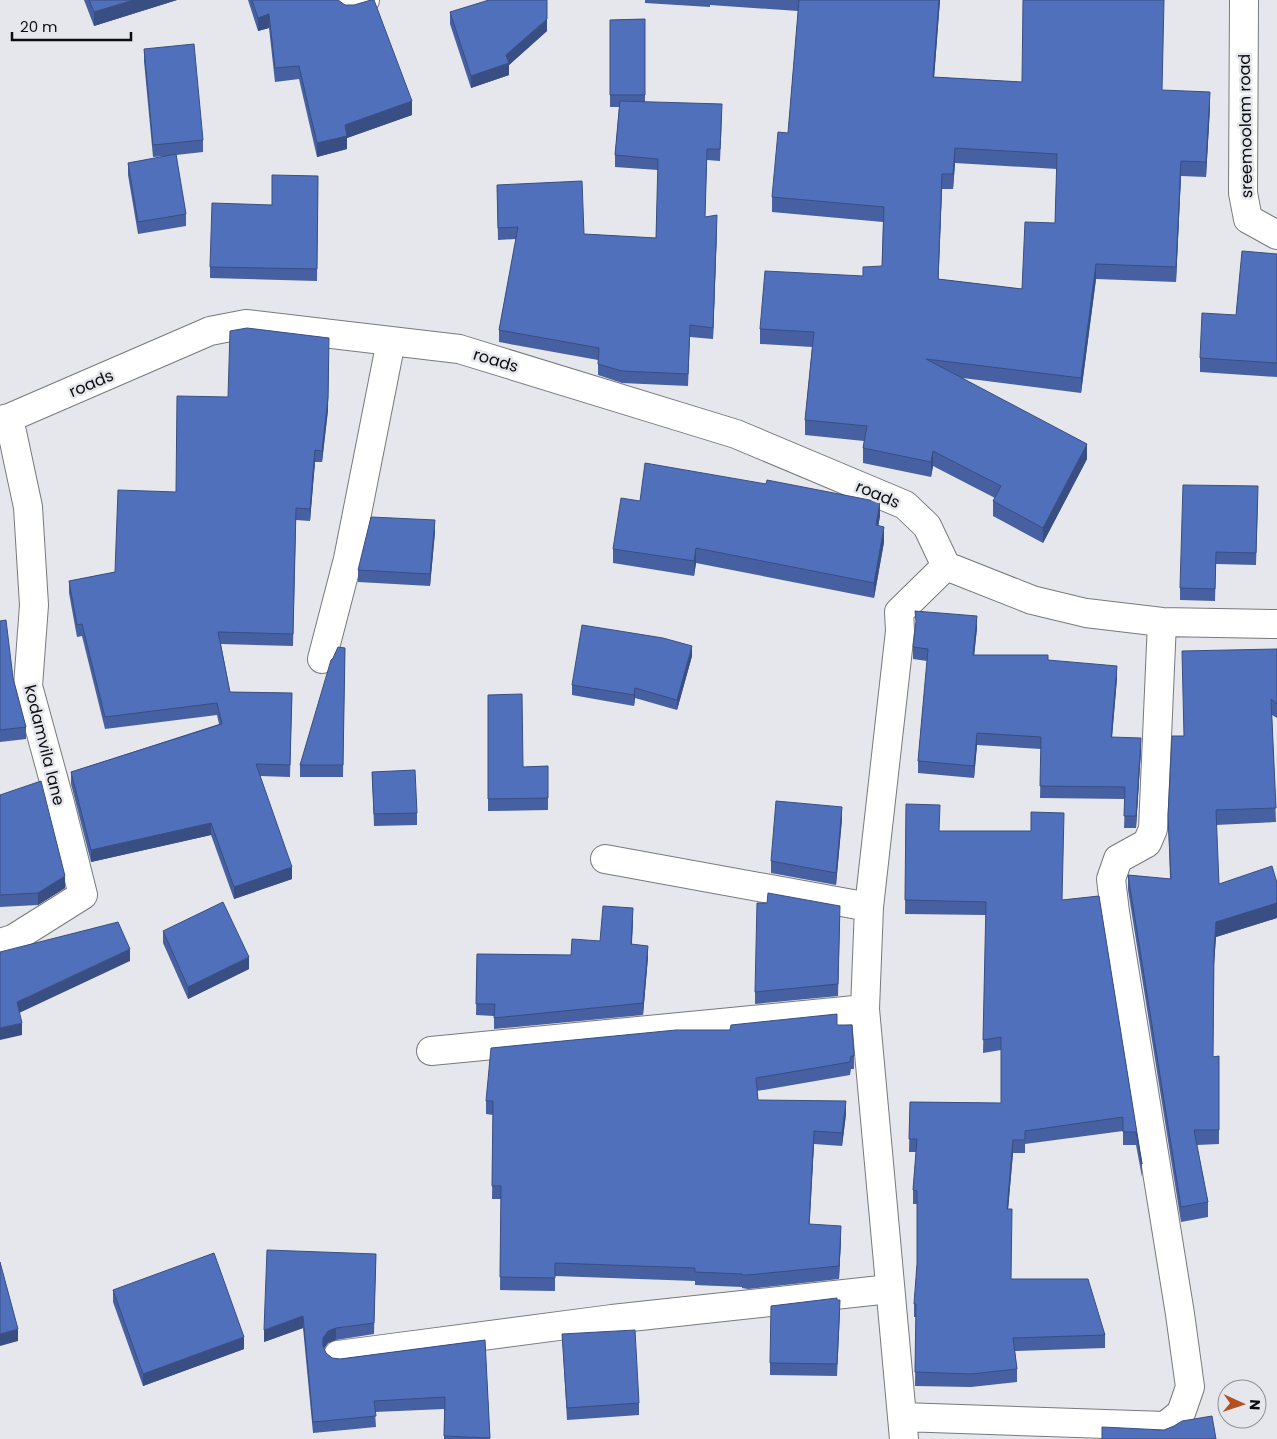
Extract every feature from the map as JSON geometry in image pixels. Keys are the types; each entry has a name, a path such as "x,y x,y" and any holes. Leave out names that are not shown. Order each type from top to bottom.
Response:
{"street":[{"path":"349,0 350,4 365,0"},
{"name":"sreemoolam road","path":"1244,0 1243,193 1248,219 1277,235"},
{"name":"roads","path":"4,419 210,331 246,324 459,349 736,434 905,506 927,526 946,566"},
{"path":"322,659 348,559 391,341"},
{"name":"kodamvila lane","path":"0,943 13,939 83,895 28,686 34,605 28,507 4,419"},
{"path":"1162,622 1153,829 1147,843 1118,859 1111,879 1116,922 1180,1314 1190,1387 1181,1413 1165,1426 903,1428 865,1009 869,907 900,631 899,612 946,566 1032,600 1086,613 1162,622 1277,624"},
{"path":"605,859 869,907"},
{"path":"431,1051 865,1009"},
{"path":"338,1355 612,1319 890,1289"}],"building":[{"path":"89,0 134,0 94,12"},
{"path":"252,0 338,0 345,5 354,5 374,0 412,101 345,125 347,136 317,143 299,66 275,68 269,14 258,18"},
{"path":"489,0 547,0 547,19 506,55 509,63 471,76 450,12"},
{"path":"799,0 939,0 933,77 1022,82 1023,0 1164,0 1162,90 1210,92 1206,162 1181,161 1176,267 1096,264 1081,378 926,359 1087,444 1043,528 993,501 1001,486 933,451 931,462 863,448 867,426 805,420 814,332 760,329 765,271 863,276 863,267 882,266 884,207 772,197 778,132 788,133","holes":["955,148 1057,154 1055,223 1025,222 1022,289 938,279 942,174 953,174"]},
{"path":"645,19 645,95 610,95 610,20"},
{"path":"194,44 203,140 153,145 144,49"},
{"path":"620,101 722,104 720,149 707,149 705,217 717,215 713,328 690,325 688,374 622,371 598,364 599,348 499,330 518,227 498,228 497,185 582,181 584,234 656,238 658,159 615,155"},
{"path":"176,154 186,214 138,222 128,163"},
{"path":"272,175 318,176 317,269 210,267 212,203 272,205"},
{"path":"1242,251 1277,254 1277,363 1200,358 1202,313 1236,315"},
{"path":"247,328 329,338 328,398 322,451 315,450 310,509 296,508 293,634 218,632 230,692 292,693 290,765 256,764 292,867 234,887 211,823 91,850 71,772 222,724 217,703 105,717 82,624 77,625 69,581 115,572 118,490 176,492 177,396 228,397 230,331"},
{"path":"645,463 766,484 767,480 880,502 876,525 884,527 874,583 696,548 694,561 613,549 621,498 640,501"},
{"path":"1183,485 1258,486 1256,553 1216,552 1215,589 1180,588"},
{"path":"371,517 435,520 430,574 358,570"},
{"path":"915,611 977,616 973,655 1048,655 1048,660 1117,666 1111,737 1141,738 1136,816 1124,816 1125,787 1040,786 1041,737 977,733 974,766 918,761 928,649 913,647 916,621"},
{"path":"6,620 13,678 26,727 0,730 0,621"},
{"path":"582,625 663,638 692,646 677,700 635,688 634,695 572,685"},
{"path":"338,647 345,648 343,765 300,765 331,660"},
{"path":"1277,649 1277,704 1271,699 1276,808 1216,810 1219,884 1272,866 1277,883 1277,903 1216,922 1213,1057 1219,1056 1219,1130 1194,1130 1208,1202 1181,1207 1128,875 1171,879 1168,816 1172,736 1184,736 1182,651"},
{"path":"522,694 523,767 548,766 548,798 488,799 488,695"},
{"path":"415,770 417,813 374,814 372,772"},
{"path":"41,781 65,876 38,893 0,895 0,795"},
{"path":"776,801 842,807 836,873 771,861"},
{"path":"906,804 940,805 939,831 1031,831 1031,812 1064,813 1062,900 1099,896 1142,1164 1136,1132 1123,1132 1123,1117 1025,1131 1025,1140 1013,1140 1007,1209 1012,1209 1011,1279 1088,1279 1105,1335 1013,1338 1017,1369 971,1374 915,1372 916,1304 914,1304 917,1264 917,1191 913,1190 917,1139 909,1139 910,1102 1001,1103 1001,1037 983,1040 986,902 905,900"},
{"path":"768,893 840,906 838,984 755,992 757,903 767,903"},
{"path":"223,902 249,957 188,987 163,931"},
{"path":"603,906 633,908 631,944 648,946 643,1003 494,1018 495,1004 476,1004 477,954 571,955 572,939 600,941"},
{"path":"118,922 130,949 17,1002 22,1023 0,1028 0,952"},
{"path":"837,1014 837,1025 852,1025 854,1056 851,1056 850,1062 756,1078 758,1100 846,1101 842,1133 814,1131 809,1224 841,1226 839,1266 742,1275 695,1272 695,1268 555,1263 555,1278 500,1277 501,1186 492,1186 493,1101 486,1101 491,1048 676,1030 730,1030 731,1025"},
{"path":"267,1250 376,1254 374,1323 336,1328 328,1331 323,1338 323,1346 326,1353 332,1358 340,1359 485,1340 490,1438 444,1436 445,1397 374,1401 376,1416 313,1422 303,1316 264,1330"},
{"path":"214,1253 244,1337 143,1374 113,1290"},
{"path":"0,1262 18,1329 0,1334"},
{"path":"837,1298 837,1300 840,1300 837,1364 770,1363 771,1306"},
{"path":"635,1330 639,1403 567,1408 562,1334"},
{"path":"1212,1416 1216,1439 1102,1439 1102,1427 1164,1430 1182,1421"}]}
